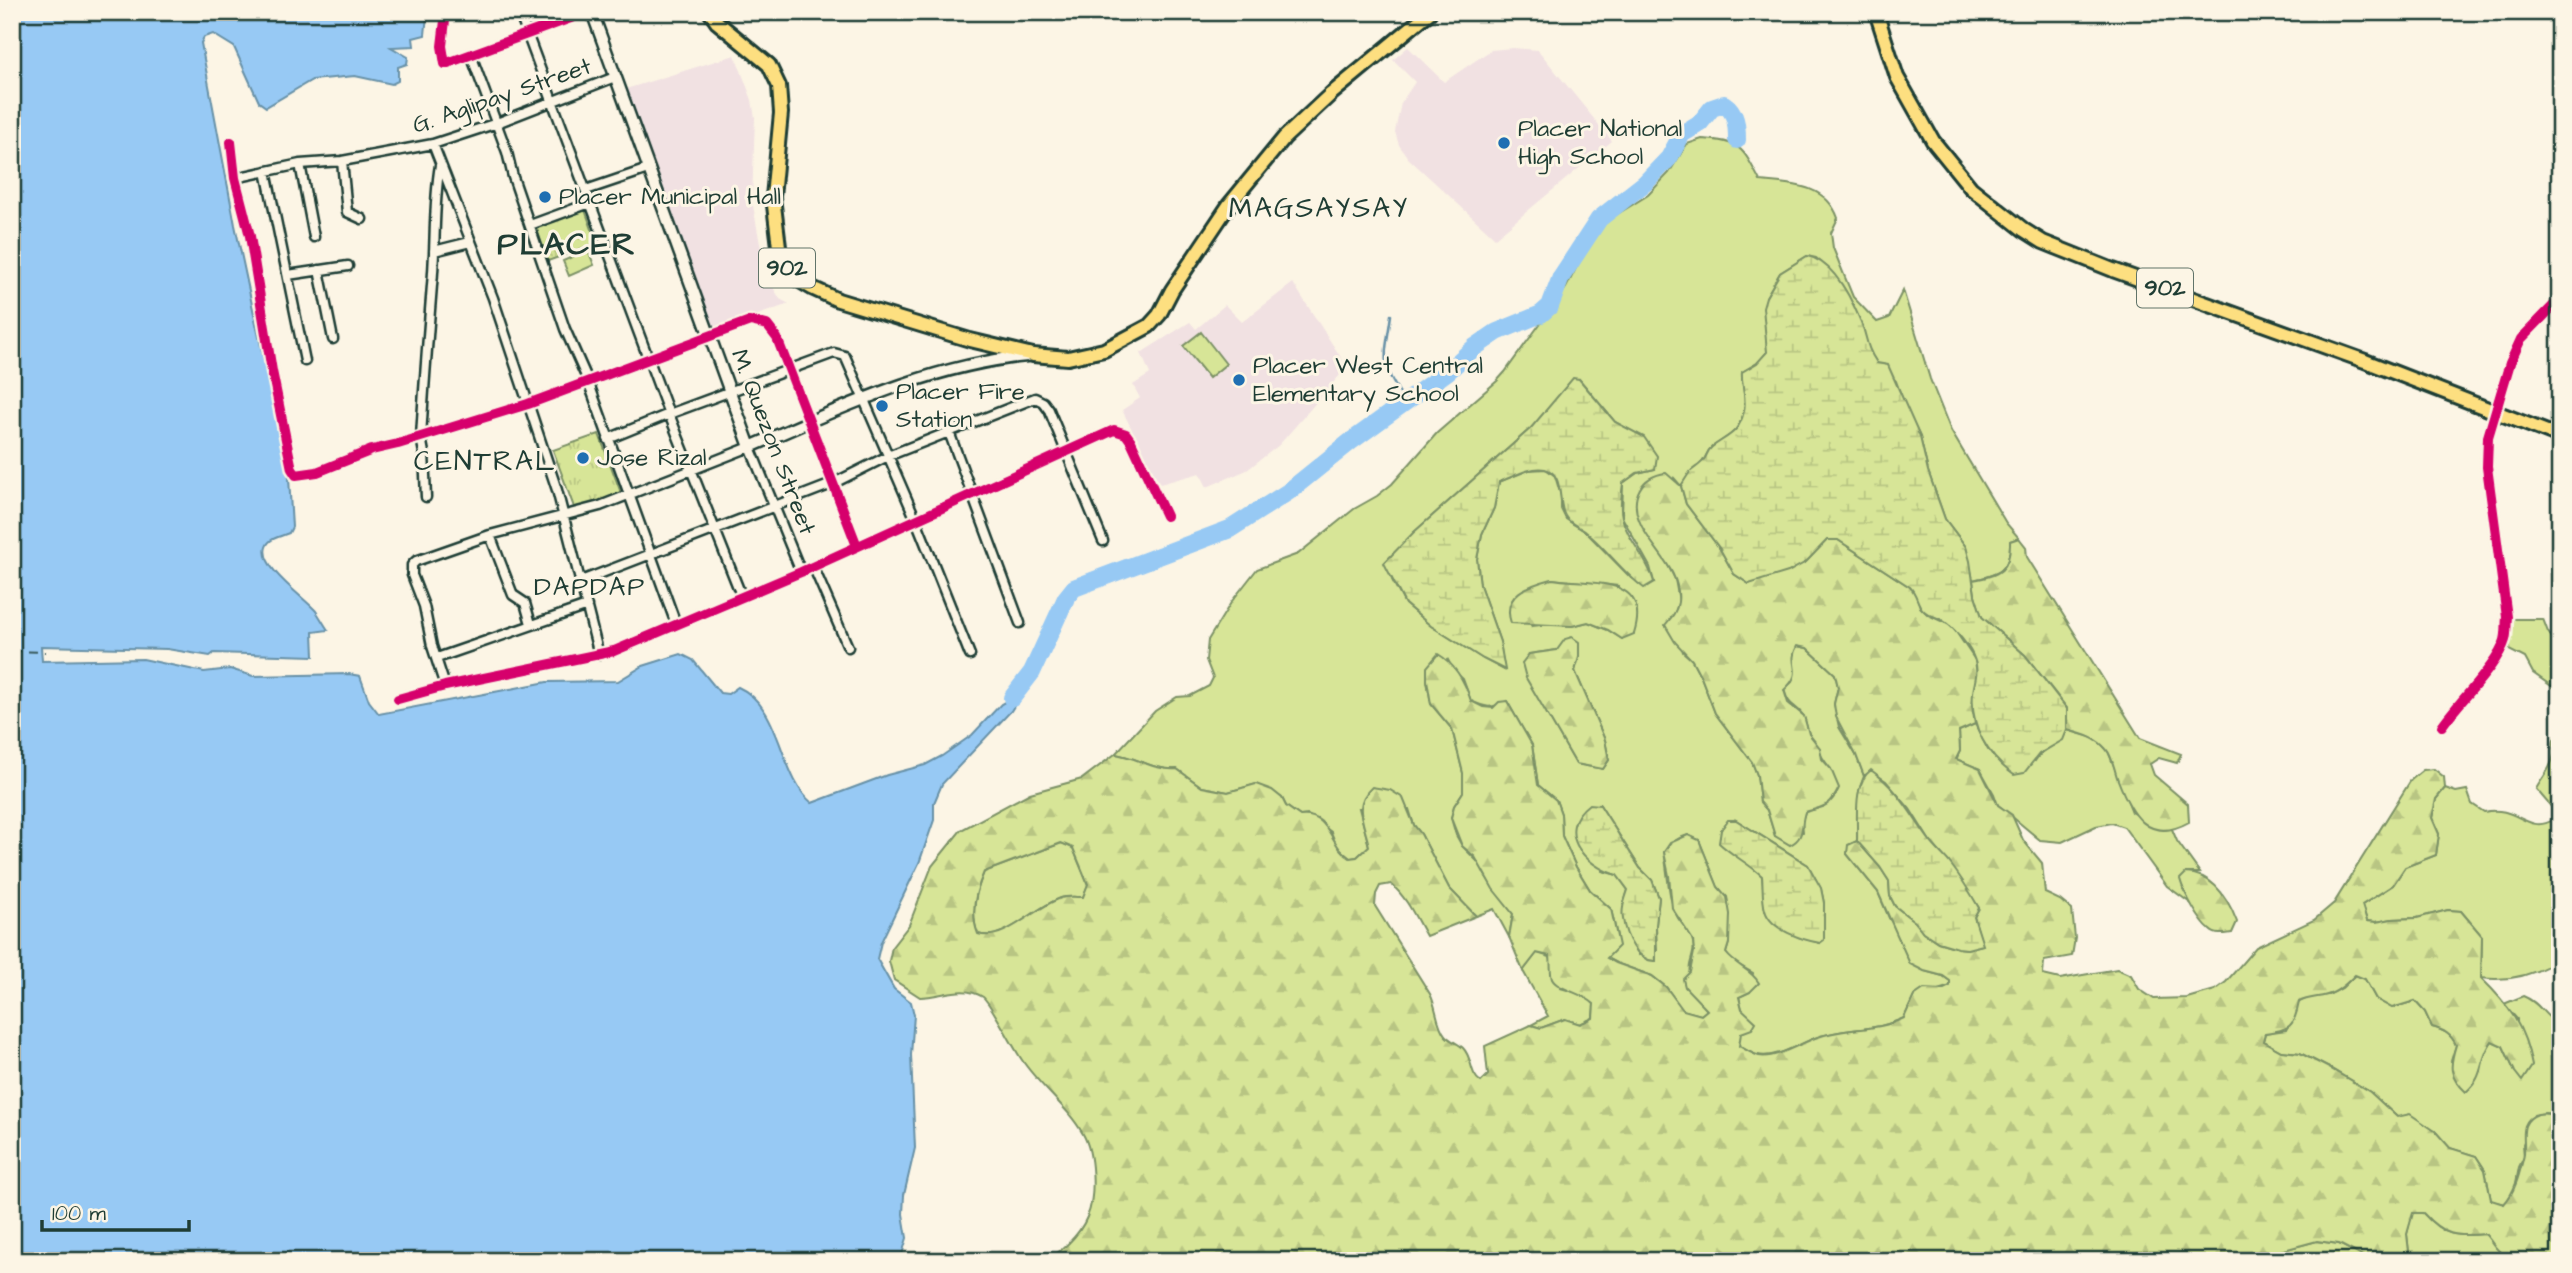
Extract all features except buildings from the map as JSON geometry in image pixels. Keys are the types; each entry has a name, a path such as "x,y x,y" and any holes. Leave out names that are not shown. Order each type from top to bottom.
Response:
{"highway":[{"name":"902","path":"710,12 717,22 769,65 779,86 780,113 773,197 780,255 789,271 812,288 838,300 970,340 1033,355 1068,358 1117,344 1149,326 1159,315 1172,290 1229,205 1267,156 1331,94 1430,12"},
{"name":"902","path":"1876,12 1897,77 1933,141 1971,188 2024,230 2065,251 2365,362 2560,438"}],"street":[{"path":"446,12 442,46 445,64 589,12"},
{"path":"519,12 669,414 741,595"},
{"name":"M. Quezon Street","path":"589,12 750,447 801,572"},
{"path":"471,55 497,123 565,329 588,381 631,495 676,624"},
{"name":"G. Aglipay Street","path":"235,178 300,164 342,161 433,144 497,123 615,77"},
{"path":"231,142 235,178 250,236 272,371 293,472 300,475 309,474 350,457 528,404 750,321 767,325 777,338 857,546"},
{"path":"433,144 493,298 557,490 599,655"},
{"path":"342,161 347,212 362,219"},
{"path":"300,164 314,237"},
{"path":"426,497 421,437 434,251 435,193 440,166"},
{"path":"586,190 649,169"},
{"path":"266,171 305,361"},
{"path":"530,225 590,203"},
{"path":"434,251 470,242"},
{"path":"288,275 348,266"},
{"path":"319,270 333,340"},
{"path":"2442,726 2456,705 2496,659 2506,635 2504,589 2487,467 2488,437 2513,356 2521,339 2560,299"},
{"path":"608,439 834,353 845,356 971,655"},
{"path":"445,686 432,646 424,606 412,575 412,565 416,561 490,535 562,517 631,495 937,372 1033,355"},
{"path":"580,581 832,484 888,456 1030,399 1039,399 1049,410 1103,541"},
{"path":"398,699 445,686 599,655 645,639 741,595 801,572 1114,430 1126,434 1166,516"},
{"path":"949,432 1020,622"},
{"path":"490,535 513,595 526,603 531,624"},
{"path":"813,566 848,648"},
{"path":"438,658 587,606"}],"shaded area":[{"name":"Placer National High School","path":"1408,47 1444,82 1491,50 1538,50 1612,141 1495,238 1408,158 1399,145 1395,132 1401,103 1415,82 1393,60"},
{"path":"735,55 752,100 755,118 752,200 760,244 774,289 780,299 789,304 715,330 626,89"},
{"name":"Placer West Central Elementary School","path":"1293,283 1347,367 1279,445 1247,470 1207,487 1200,473 1160,484 1122,410 1140,398 1133,385 1150,374 1141,353 1190,322 1196,329 1225,305 1242,322"}],"green space":[{"path":"1702,139 1733,144 1744,154 1760,181 1796,185 1825,198 1838,218 1831,233 1833,248 1853,297 1877,322 1889,318 1903,290 1930,379 1951,431 2006,523 2019,538 2010,541 2008,559 2002,570 1973,580 1966,547 1945,519 1928,471 1920,437 1896,381 1877,363 1866,347 1862,324 1845,290 1829,269 1816,258 1807,256 1780,273 1766,297 1767,352 1758,363 1742,372 1745,406 1742,419 1732,433 1710,449 1681,486 1674,478 1650,539 1665,559 1675,579 1679,601 1675,612 1683,652 1692,660 1701,677 1715,713 1752,762 1757,775 1760,802 1767,810 1775,836 1803,832 1805,812 1823,807 1831,769 1812,739 1803,715 1790,702 1784,689 1792,682 1792,655 1797,646 1807,648 1835,674 1838,687 1834,704 1839,727 1856,755 1864,776 1859,791 1857,841 1849,845 1847,854 1878,892 1889,918 1924,971 1943,976 1950,981 1951,986 1914,997 1904,1018 1871,1028 1815,1038 1780,1053 1765,1056 1753,1054 1739,1046 1742,1009 1739,997 1750,992 1753,973 1733,962 1726,953 1729,943 1727,898 1718,887 1699,840 1684,836 1674,841 1664,852 1674,909 1693,943 1690,977 1707,1010 1701,1015 1682,1010 1666,987 1652,976 1606,958 1617,936 1611,909 1590,890 1576,867 1562,836 1561,814 1556,800 1538,785 1532,745 1507,701 1489,707 1471,701 1463,679 1453,670 1448,660 1427,680 1431,704 1452,729 1463,773 1463,792 1454,806 1451,818 1462,846 1481,865 1485,875 1513,914 1509,937 1494,909 1476,916 1449,888 1414,825 1409,809 1359,808 1369,846 1357,857 1350,858 1337,847 1331,832 1308,815 1300,816 1286,806 1282,798 1256,784 1228,792 1202,787 1177,769 1161,768 1115,754 1155,711 1177,697 1190,696 1209,686 1213,678 1206,660 1208,640 1232,601 1257,569 1298,554 1354,509 1377,496 1392,484 1437,433 1497,381 1566,288 1594,233 1608,220 1648,195 1669,173 1687,144","holes":["1579,379 1615,422 1644,438 1655,469 1637,473 1623,483 1622,517 1650,567 1654,582 1631,578 1586,532 1566,519 1561,509 1561,496 1555,476 1546,469 1529,470 1499,482 1494,508 1482,534 1477,559 1480,585 1500,642 1504,670 1431,626 1405,604 1392,580 1413,533 1531,428","1552,579 1618,586 1622,639 1588,622 1572,626 1532,626","1557,650 1579,657 1575,671 1605,740 1609,760 1603,769 1576,764 1547,713 1529,654","1600,805 1640,868 1652,880 1659,898 1657,951 1639,955 1624,916 1628,890 1617,875 1602,871","1736,820 1808,865 1821,889 1824,903 1820,943 1798,937 1765,911 1762,876 1748,862"]},
{"path":"585,210 597,243 548,261 536,227"},
{"path":"588,250 594,265 569,276 563,261"},
{"path":"1807,256 1817,259 1834,273 1857,313 1873,357 1877,363 1888,365 1920,437 1928,471 1945,519 1966,547 1982,617 2025,655 2067,709 2067,730 2063,740 2039,754 2024,773 2014,775 2004,767 1982,739 1974,717 1973,693 1977,669 1970,650 1947,623 1923,610 1910,587 1838,540 1827,540 1806,562 1788,572 1749,584 1734,574 1720,549 1686,504 1681,486 1690,472 1703,461 1710,449 1736,429 1742,419 1745,401 1742,372 1757,363 1767,352 1763,307 1766,297 1780,273"},
{"path":"1201,332 1226,364 1209,378 1183,346"},
{"path":"1573,378 1579,379 1615,422 1644,437 1657,456 1655,469 1637,473 1623,483 1621,504 1625,525 1654,582 1644,588 1594,539 1567,519 1558,483 1551,472 1533,469 1499,482 1494,508 1482,534 1477,559 1480,585 1500,642 1505,670 1431,626 1405,604 1384,563 1413,533 1531,428"},
{"path":"599,434 621,493 575,510 553,450"},
{"path":"1666,473 1681,486 1686,504 1720,549 1734,574 1749,584 1806,562 1827,540 1838,540 1910,587 1916,593 1920,607 1928,615 1952,626 1975,660 1977,675 1972,706 1975,724 1959,731 1960,751 1956,759 1980,769 1998,805 2012,815 2023,840 2042,863 2045,893 2072,910 2075,938 2072,956 2044,961 2043,975 2060,979 2117,969 2131,975 2139,989 2154,999 2187,998 2215,990 2226,982 2256,947 2314,920 2334,903 2411,780 2423,770 2434,769 2444,777 2445,788 2436,799 2432,818 2439,834 2436,855 2405,867 2393,885 2362,905 2367,921 2376,922 2417,918 2448,910 2461,911 2482,936 2481,978 2508,1007 2525,1040 2532,1066 2522,1081 2503,1046 2492,1041 2476,1080 2466,1092 2456,1081 2452,1071 2456,1045 2449,1035 2432,1027 2425,1012 2415,1001 2392,1008 2376,999 2365,979 2355,975 2331,994 2299,1002 2290,1026 2265,1033 2263,1041 2281,1051 2300,1053 2331,1069 2370,1092 2397,1117 2410,1114 2435,1131 2450,1148 2476,1156 2485,1170 2491,1200 2504,1204 2514,1189 2520,1171 2524,1153 2524,1128 2527,1122 2538,1114 2560,1114 2560,1231 2557,1235 2560,1261 2512,1258 2499,1251 2485,1234 2458,1235 2444,1231 2423,1213 2413,1213 2407,1234 2410,1261 2372,1261 2339,1244 2317,1241 2243,1261 1042,1261 1062,1249 1074,1237 1084,1224 1090,1208 1093,1187 1090,1152 1083,1134 1069,1114 1029,1070 983,997 960,991 920,997 894,980 889,961 892,947 909,925 932,866 961,830 1030,793 1082,779 1115,754 1161,768 1177,769 1202,787 1228,792 1256,784 1272,790 1282,798 1286,806 1300,816 1310,816 1324,824 1343,853 1350,858 1357,857 1369,846 1361,807 1362,800 1372,787 1390,790 1403,798 1414,825 1449,888 1476,916 1426,936 1407,902 1391,884 1380,886 1375,906 1430,994 1442,1031 1466,1052 1477,1079 1481,1082 1488,1075 1485,1046 1531,1025 1541,1028 1565,1019 1580,1024 1593,1018 1594,1004 1559,986 1552,979 1550,956 1537,953 1523,971 1509,937 1513,914 1493,889 1475,857 1462,846 1451,818 1454,806 1463,792 1463,773 1452,729 1431,704 1427,680 1427,667 1438,654 1459,674 1471,701 1493,708 1499,702 1507,701 1532,745 1538,785 1556,800 1561,814 1562,836 1576,867 1590,890 1611,909 1619,946 1607,958 1652,976 1666,987 1683,1010 1701,1015 1707,1010 1685,987 1683,979 1690,972 1694,952 1693,940 1672,908 1664,852 1670,843 1688,835 1699,840 1718,887 1727,897 1730,914 1726,953 1759,983 1750,992 1739,997 1742,1009 1756,1022 1752,1029 1741,1033 1739,1046 1751,1053 1759,1056 1773,1055 1815,1038 1893,1022 1904,1018 1914,996 1924,989 1942,990 1950,986 1950,981 1943,976 1910,964 1878,892 1847,854 1848,845 1857,841 1889,881 1890,896 1895,906 1938,942 1967,949 1982,945 1974,917 1979,908 1910,809 1886,781 1871,771 1864,776 1836,717 1834,704 1838,687 1835,674 1807,648 1797,646 1793,658 1794,678 1784,690 1788,703 1804,716 1809,734 1820,748 1822,759 1831,769 1839,788 1826,805 1805,812 1800,835 1795,842 1790,845 1775,836 1767,810 1760,802 1757,775 1752,762 1715,713 1692,660 1675,642 1665,625 1676,609 1678,590 1670,569 1639,520 1636,503 1644,483","holes":["1061,843 1073,848 1088,884 1083,897 1061,898 1009,929 988,935 978,934 974,918 975,902 984,872"]},
{"path":"2019,538 2026,547 2027,557 2140,738 2181,754 2177,763 2159,758 2150,764 2154,775 2188,804 2189,822 2162,830 2143,822 2129,804 2106,749 2093,739 2067,730 2067,708 2025,655 1982,617 1973,580 2002,570 2008,559 2010,541"},
{"path":"1552,579 1600,583 1627,592 1634,601 1637,615 1634,634 1622,639 1588,622 1572,626 1511,623 1510,605 1519,592"},
{"path":"2513,619 2543,619 2560,649 2560,692 2533,673 2525,658 2509,650"},
{"path":"1572,637 1579,642 1575,671 1605,740 1609,760 1603,769 1576,764 1526,678 1522,663 1529,654 1557,650 1565,639"},
{"path":"1975,724 1988,750 2035,761 2060,740 2067,730 2097,739 2108,751 2132,812 2164,830 2172,829 2177,841 2200,873 2186,873 2183,889 2193,905 2167,886 2124,827 2112,823 2096,826 2062,842 2040,840 1998,805 1980,769 1956,759 1960,751 1959,731"},
{"path":"2560,732 2560,959 2522,976 2481,978 2482,936 2461,911 2448,910 2417,918 2367,921 2362,905 2393,885 2405,867 2436,855 2439,834 2432,818 2436,799 2445,788 2456,792 2467,790 2472,804 2484,812 2505,812 2536,824 2553,820 2554,810 2536,789 2552,762 2553,742"},
{"path":"1871,770 1898,795 1930,841 1965,884 1979,908 1974,917 1983,945 1967,949 1938,942 1895,906 1890,896 1889,881 1857,841 1858,793 1865,776"},
{"path":"1589,804 1600,805 1640,868 1652,880 1659,898 1656,961 1643,957 1626,932 1623,912 1628,890 1617,875 1594,864 1584,856 1578,846 1574,825 1579,814"},
{"path":"1728,820 1736,820 1808,865 1821,888 1824,903 1824,940 1820,943 1796,937 1768,917 1763,902 1762,876 1719,843 1721,830"},
{"path":"1062,843 1073,848 1088,885 1083,897 1061,898 1009,929 988,935 978,934 974,919 975,903 984,872"},
{"path":"2186,873 2204,878 2224,896 2237,922 2232,933 2212,932 2202,921 2188,899 2180,879"},
{"path":"1537,953 1550,957 1560,988 1585,995 1594,1004 1593,1018 1580,1024 1565,1019 1541,1028 1531,1025 1548,1016 1523,971"},
{"path":"2355,975 2365,979 2376,999 2392,1008 2415,1001 2425,1012 2432,1027 2447,1033 2454,1041 2456,1045 2451,1061 2481,1071 2485,1052 2492,1041 2503,1046 2515,1072 2517,1019 2504,1004 2523,996 2560,1023 2560,1114 2534,1115 2523,1144 2524,1157 2519,1167 2514,1194 2504,1204 2491,1201 2485,1170 2476,1156 2450,1148 2435,1131 2397,1117 2370,1092 2331,1069 2300,1053 2281,1051 2263,1041 2265,1033 2286,1030 2299,1002 2312,996 2328,995 2342,988"},
{"path":"2412,1213 2423,1213 2444,1231 2458,1235 2485,1234 2511,1258 2526,1261 2410,1261 2407,1234"},
{"path":"2317,1241 2339,1244 2372,1261 2243,1261"}],"water":[{"path":"12,12 430,12 427,15 425,35 413,38 414,46 391,47 408,57 407,64 398,67 398,81 392,84 355,76 312,80 266,107 259,102 234,47 213,34 204,37 201,43 235,225 289,478 292,527 289,533 270,541 266,547 266,555 276,573 316,611 328,630 313,632 314,656 214,653 210,656 167,649 41,646 42,661 143,659 204,672 230,669 253,676 349,674 360,676 369,701 379,714 547,682 618,681 643,666 681,654 693,660 720,693 728,694 738,687 752,696 772,725 801,791 812,803 887,775 925,765 972,735 1001,704 1012,698 1014,706 1011,711 942,784 934,803 934,820 919,863 881,942 877,959 894,989 911,1002 914,1015 911,1055 915,1148 904,1195 903,1214 907,1238 900,1261 12,1261"}],"waterway":[{"path":"1012,698 1032,672 1066,598 1074,588 1230,529 1288,492 1350,442 1447,372 1475,347 1497,332 1541,314 1550,306 1561,277 1599,219 1645,183 1669,158 1682,134 1700,123 1712,108 1724,104 1731,111 1736,124 1737,140"},
{"path":"1391,315 1386,352 1387,369 1406,402"}],"ferry route":[{"path":"12,651 45,652"}],"cycle path":[{"path":"446,12 442,46 445,64 587,12"},
{"path":"231,142 235,178 250,236 272,371 292,469 296,475 317,472 372,450 528,404 750,321 767,325 777,338 857,546"},
{"path":"2442,726 2495,660 2505,640 2507,617 2487,467 2488,437 2510,363 2521,339 2560,299"},
{"path":"398,699 445,686 614,651 801,572 1114,430 1126,434 1131,441 1166,516"}],"place":[{"name":"Placer National High School","path":"1504,143"},
{"name":"Placer Municipal Hall","path":"545,197"},
{"name":"Placer West Central Elementary School","path":"1239,380"},
{"name":"Placer Fire Station","path":"882,406"},
{"name":"Jose Rizal","path":"583,458"}],"district":[{"name":"MAGSAYSAY","path":"1319,208"},
{"name":"PLACER","path":"567,244"},
{"name":"CENTRAL","path":"485,461"},
{"name":"DAPDAP","path":"590,587"}]}
